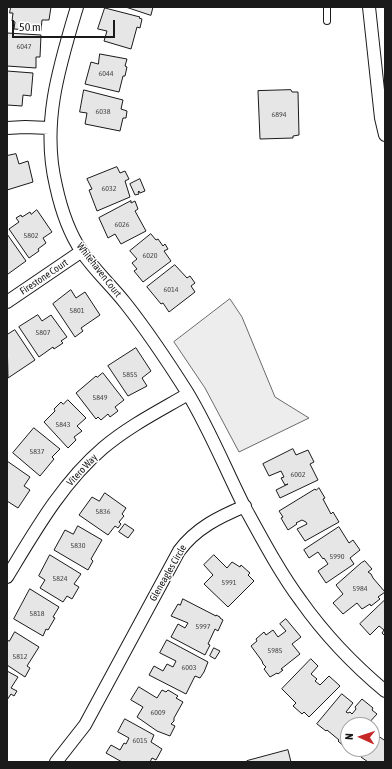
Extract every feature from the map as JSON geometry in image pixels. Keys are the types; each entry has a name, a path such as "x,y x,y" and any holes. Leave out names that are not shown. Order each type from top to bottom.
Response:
{"street":[{"name":"Whitehaven Court","path":"77,7 58,76 50,128 52,170 67,223 82,251 139,322 188,394 245,506"},
{"path":"369,7 381,118 385,135"},
{"path":"7,128 50,128"},
{"name":"Firestone Court","path":"7,302 82,251"},
{"name":"Vitero Way","path":"7,577 57,498 94,456 134,425 188,394"},
{"path":"245,506 290,586 311,615 346,655 385,691"},
{"name":"Gleneagles Circle","path":"56,762 85,724 179,551 188,539 202,528 218,518 245,506"}],"lane":[{"path":"327,7 327,22"}],"shaded area":[{"path":"230,299 242,317 275,397 309,418 239,452 205,388 174,342"}],"building":[{"path":"11,7 51,7 49,20 42,20 41,31 14,29 15,22 12,21 13,13 10,13"},
{"path":"126,7 153,7 151,15"},
{"path":"105,8 140,17 139,18 142,19 140,28 137,27 131,49 104,41 107,31 98,29"},
{"path":"7,33 41,35 40,57 36,57 36,68 7,66"},
{"path":"100,54 127,59 125,76 123,76 119,92 85,84 91,62 98,64"},
{"path":"7,71 33,73 31,96 23,95 22,106 7,105"},
{"path":"84,90 123,100 121,109 127,111 126,118 123,118 120,131 85,124 87,113 80,112"},
{"path":"291,90 292,92 298,92 299,135 293,136 293,138 260,139 258,91"},
{"path":"16,154 19,164 28,161 33,182 7,190 7,156"},
{"path":"117,167 120,173 125,171 129,179 125,181 130,197 97,211 89,190 92,189 87,179"},
{"path":"140,179 145,191 140,193 139,191 139,194 135,195 130,184"},
{"path":"131,201 131,203 135,201 138,209 135,211 146,231 121,244 115,234 108,238 99,218"},
{"path":"37,210 52,232 43,238 46,243 38,249 39,251 29,258 9,229 19,222 16,218 21,215 22,217 30,212 31,214"},
{"path":"7,234 26,261 8,274 7,273"},
{"path":"151,234 156,240 158,239 163,246 165,244 168,249 164,251 171,261 143,282 134,271 137,269 132,263 137,259 130,251"},
{"path":"175,265 187,278 190,276 195,283 191,286 195,292 169,312 163,303 161,304 147,287"},
{"path":"71,290 76,298 85,292 100,315 81,328 83,331 75,337 53,304"},
{"path":"38,315 42,321 51,315 67,337 61,341 63,343 54,349 53,347 39,357 19,327"},
{"path":"15,330 35,360 8,378 7,335"},
{"path":"136,348 151,371 142,378 147,386 128,396 108,366"},
{"path":"103,373 124,400 115,407 118,411 110,417 108,414 101,420 98,417 96,419 76,393 96,376 97,377"},
{"path":"68,400 86,418 77,426 82,431 74,437 76,440 68,448 44,422 55,411 54,409 61,402 63,404"},
{"path":"34,428 60,449 52,457 54,459 40,476 13,453"},
{"path":"293,449 296,455 308,450 314,462 310,464 318,480 280,498 276,490 288,484 285,485 281,478 284,477 281,471 269,476 263,464"},
{"path":"7,461 30,477 24,486 30,490 18,508 7,501"},
{"path":"319,488 325,498 323,499 331,514 333,512 339,522 305,541 297,529 307,524 306,522 302,520 288,530 279,511"},
{"path":"105,493 126,508 122,514 124,516 119,522 121,524 118,528 115,526 108,535 79,515 92,497 99,501"},
{"path":"125,524 134,530 128,538 119,532"},
{"path":"78,526 102,540 91,559 93,561 88,570 54,550 65,530 73,534"},
{"path":"339,527 349,543 353,540 360,550 350,558 354,564 326,583 318,571 328,564 324,558 323,559 318,552 309,558 304,550"},
{"path":"50,555 81,574 74,584 79,587 72,599 67,596 63,602 40,588 45,580 39,576"},
{"path":"214,555 227,568 232,562 240,567 241,565 250,573 248,575 254,581 228,607 204,584 213,575 204,565"},
{"path":"365,561 372,569 368,572 385,592 378,597 380,599 371,606 370,604 362,609 357,603 343,614 333,603 343,594 336,585"},
{"path":"30,589 59,607 53,617 55,618 48,630 46,629 43,636 14,619"},
{"path":"183,599 220,617 223,620 218,631 215,629 205,655 171,637 178,624 185,628 188,623 171,616 178,604 180,605"},
{"path":"385,600 385,636 382,633 384,630 379,626 370,635 360,624"},
{"path":"286,619 301,637 292,644 300,654 281,669 283,670 278,674 277,673 270,677 264,669 266,667 251,646 264,632 266,635 273,630 278,637 286,631 280,624"},
{"path":"15,632 39,647 27,666 30,668 25,677 7,665 7,640 9,641"},
{"path":"167,640 208,662 200,678 195,676 186,694 149,675 154,666 163,671 167,664 173,667 176,661 160,653"},
{"path":"214,648 220,651 215,659 210,656"},
{"path":"311,659 318,666 311,674 317,679 315,681 320,685 329,676 340,686 309,717 304,712 302,714 293,706 296,703 282,689"},
{"path":"7,671 18,677 11,688 17,691 14,696 11,694 7,700"},
{"path":"139,687 157,698 162,690 166,692 168,690 178,696 176,698 183,702 171,724 175,726 170,736 157,731 137,717 143,707 131,700"},
{"path":"342,694 353,703 346,712 350,712 352,714 356,709 355,707 362,699 373,708 372,710 377,714 374,717 340,717 340,743 338,741 339,740 327,730 326,731 317,724"},
{"path":"125,719 154,735 151,742 162,749 156,760 152,758 150,762 122,762 106,753 111,745 120,750 124,743 126,744 129,738 118,732"},
{"path":"380,737 384,740 385,739 385,762 368,762 361,757 380,757"},
{"path":"288,750 291,762 247,762 247,761"}]}
